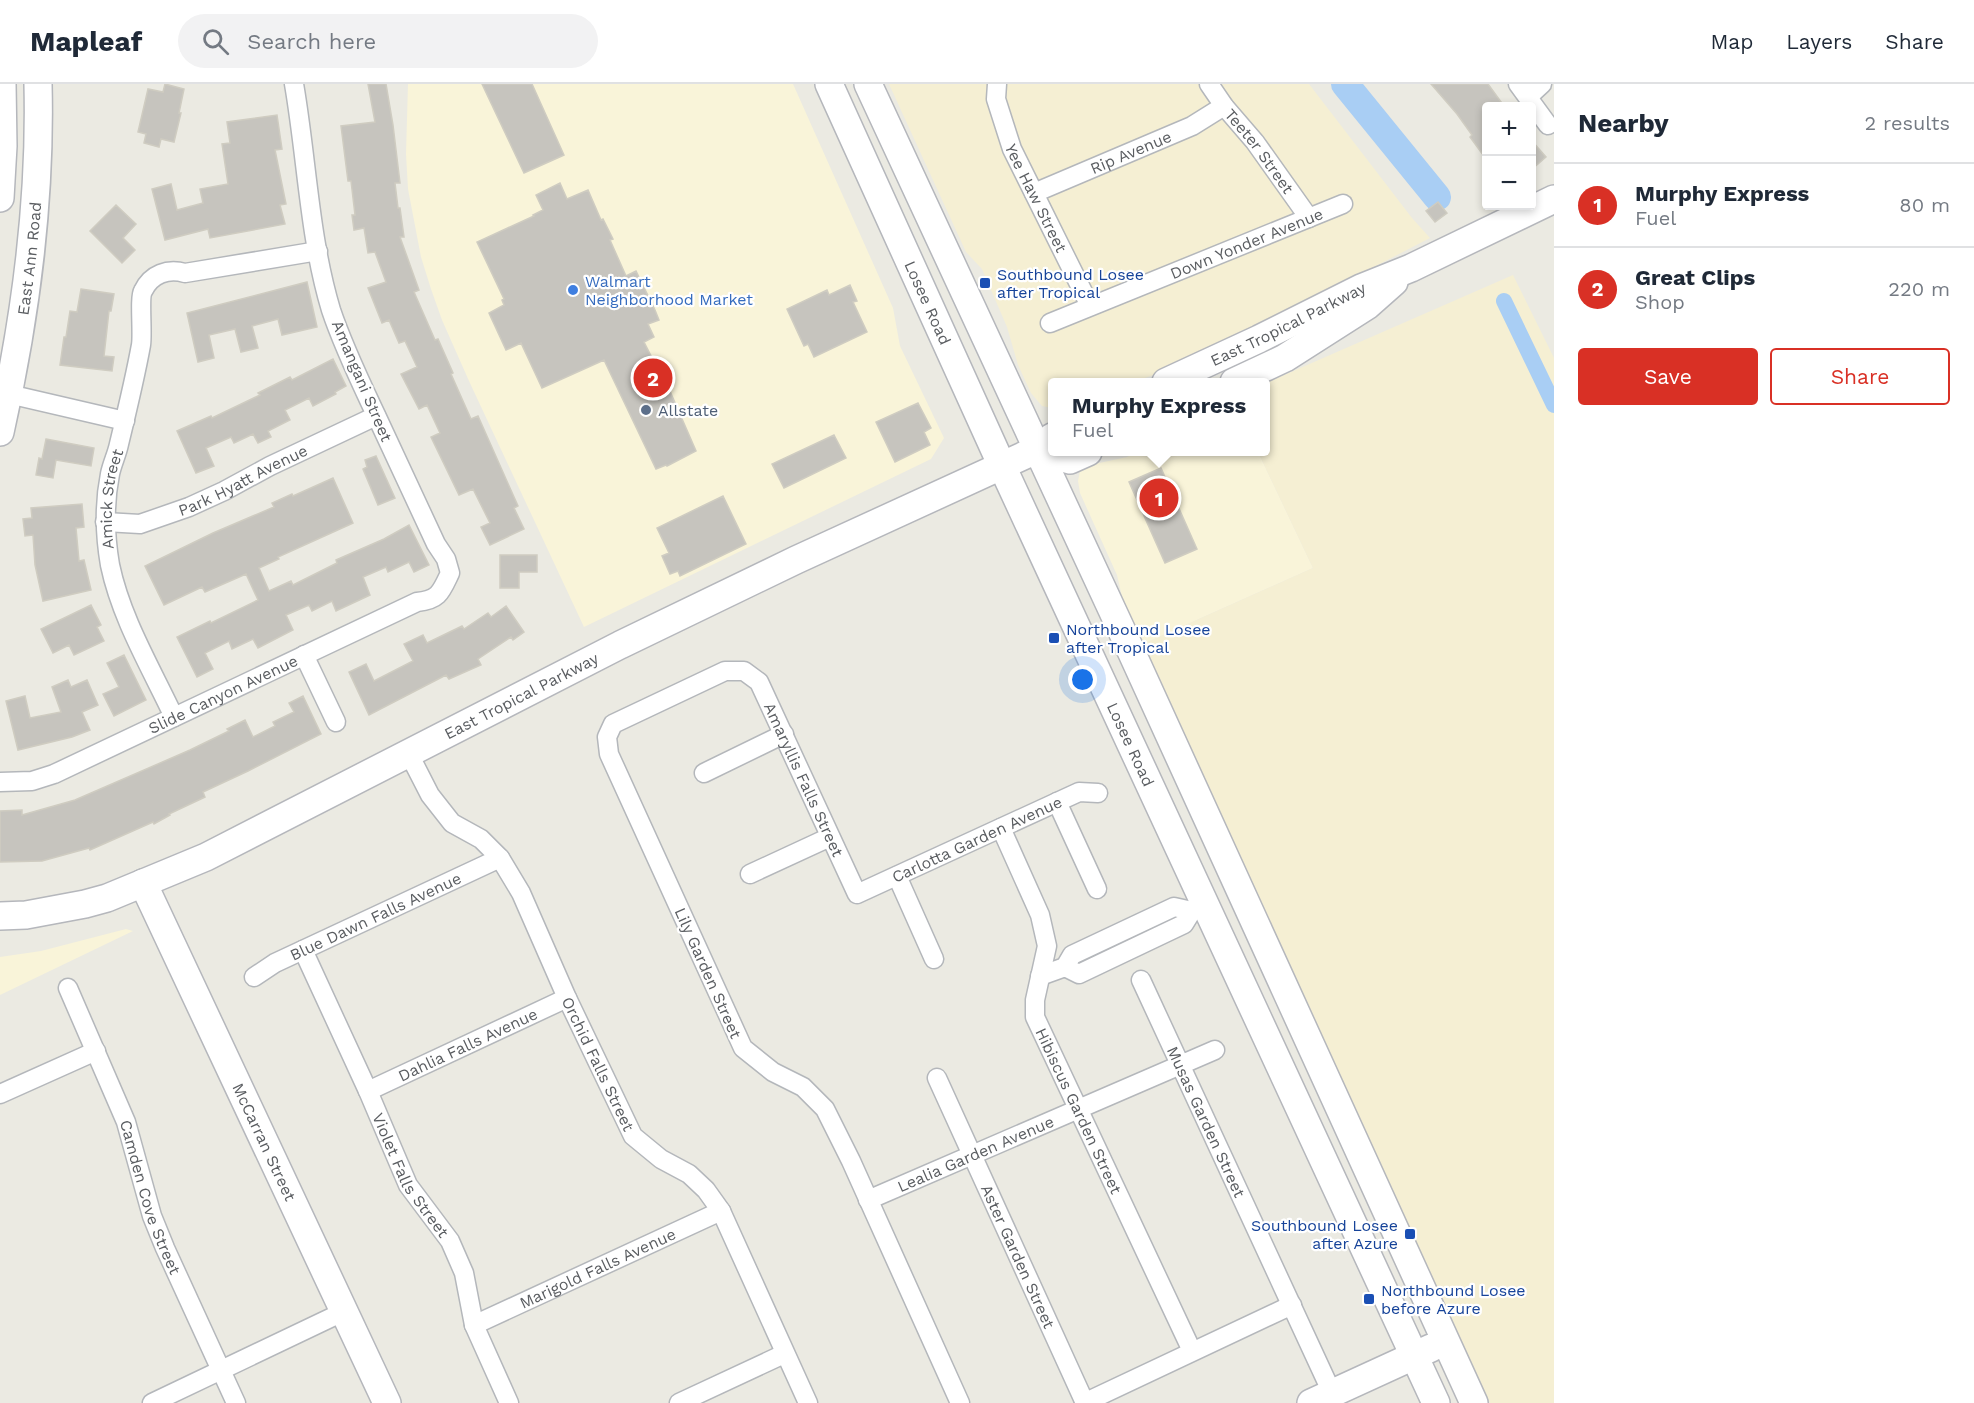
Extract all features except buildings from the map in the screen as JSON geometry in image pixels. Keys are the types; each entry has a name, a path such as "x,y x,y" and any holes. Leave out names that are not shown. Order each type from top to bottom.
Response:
{"main road":[{"path":"0,198 3,146 2,84"},
{"name":"East Ann Road","path":"0,432 4,393 21,331 33,241 39,150 38,84"},
{"name":"Losee Road","path":"829,84 1198,907 1436,1403"},
{"path":"868,84 1045,444"},
{"name":"East Tropical Parkway","path":"1175,378 1361,288 1411,268 1554,199"},
{"name":"East Tropical Parkway","path":"1242,378 1285,358 1368,305 1411,268"},
{"name":"East Tropical Parkway","path":"0,916 26,915 107,898 206,857 693,610 1045,444"},
{"path":"1050,456 1121,629 1474,1403"},
{"path":"1064,456 1070,460 1079,456"},
{"name":"McCarran Street","path":"143,883 387,1403"},
{"path":"1322,1398 1446,1341"}],"street":[{"name":"Amangani Street","path":"294,84 318,251 331,309 343,343 376,416 436,544 446,559 450,573 441,592"},
{"name":"Yee Haw Street","path":"997,84 996,99 1012,149 1090,306"},
{"name":"Teeter Street","path":"1209,84 1224,106 1255,142 1309,218"},
{"path":"1542,84 1523,91 1548,125"},
{"name":"Rip Avenue","path":"1034,193 1192,126 1224,106"},
{"name":"Down Yonder Avenue","path":"1050,322 1343,204"},
{"name":"Amick Street","path":"174,717 119,594 111,565 105,522 110,474 141,343 142,293 156,276 165,271 175,270 185,273 318,251"},
{"path":"4,393 124,421"},
{"name":"Park Hyatt Avenue","path":"105,522 140,524 189,507 376,416"},
{"name":"Slide Canyon Avenue","path":"0,782 32,781 54,774 417,602 428,601 441,592"},
{"path":"304,655 336,722"},
{"name":"Amaryllis Falls Street","path":"607,737 613,724 725,671 744,671 759,682 857,894"},
{"path":"704,773 784,735"},
{"name":"Lily Garden Street","path":"607,737 609,754 743,1048 773,1072 803,1087 825,1109 960,1403"},
{"name":"Orchid Falls Street","path":"409,754 430,795 452,823 481,839 500,858 522,893 567,998 633,1136 661,1159 689,1174 706,1190 721,1211 808,1403"},
{"name":"Carlotta Garden Avenue","path":"857,894 1079,792 1098,794"},
{"path":"1057,802 1097,889"},
{"name":"Hibiscus Garden Street","path":"1001,828 1040,915 1047,946 1035,1000 1035,1017 1192,1352"},
{"path":"750,874 830,837"},
{"name":"Blue Dawn Falls Avenue","path":"254,977 275,963 500,858"},
{"path":"897,876 934,959"},
{"path":"1040,976 1065,967 1079,974 1184,924 1198,907"},
{"name":"Violet Falls Street","path":"303,950 368,1091 408,1185 450,1241 464,1273 474,1325 509,1403"},
{"name":"Musas Garden Street","path":"1141,980 1292,1305 1322,1398"},
{"name":"Camden Cove Street","path":"69,988 126,1122 149,1206 161,1238 236,1403"},
{"name":"Dahlia Falls Avenue","path":"368,1091 567,998"},
{"name":"Lealia Garden Avenue","path":"868,1200 1215,1050"},
{"path":"0,1094 96,1051"},
{"name":"Aster Garden Street","path":"937,1078 1085,1403"},
{"name":"Marigold Falls Avenue","path":"474,1325 721,1211"},
{"path":"1085,1403 1292,1305"},
{"path":"152,1403 345,1311"},
{"path":"679,1403 784,1354"}],"shaded area":[{"path":"408,84 793,84 893,308 900,346 944,438 931,459 584,627 469,381 431,289 421,257 408,189 406,154"},
{"path":"1260,456 1313,568 1143,644 1123,601 1117,575 1080,493 1078,481 1080,471 1090,465 1127,457"},
{"path":"126,929 133,931 0,995 0,957 41,951"}],"sand":[{"path":"889,84 1309,84 1430,238 1186,364 1145,378 1048,378 1048,407 1042,406 1031,393 1018,365 1007,327 982,269 966,252"},
{"path":"1513,275 1554,358 1554,1403 1490,1403 1143,644 1313,568 1260,456 1270,456 1270,381"}],"waterway":[{"path":"1345,84 1437,197"},
{"path":"1504,301 1554,405"}],"place":[{"name":"Southbound Losee after Tropical","path":"985,283"},
{"name":"Walmart Neighborhood Market","path":"573,290"},
{"name":"Great Clips","path":"653,378"},
{"name":"Allstate","path":"646,410"},
{"name":"Murphy Express","path":"1159,498"},
{"name":"Northbound Losee after Tropical","path":"1054,638"},
{"name":"Southbound Losee after Azure","path":"1410,1234"},
{"name":"Northbound Losee before Azure","path":"1369,1299"}]}
